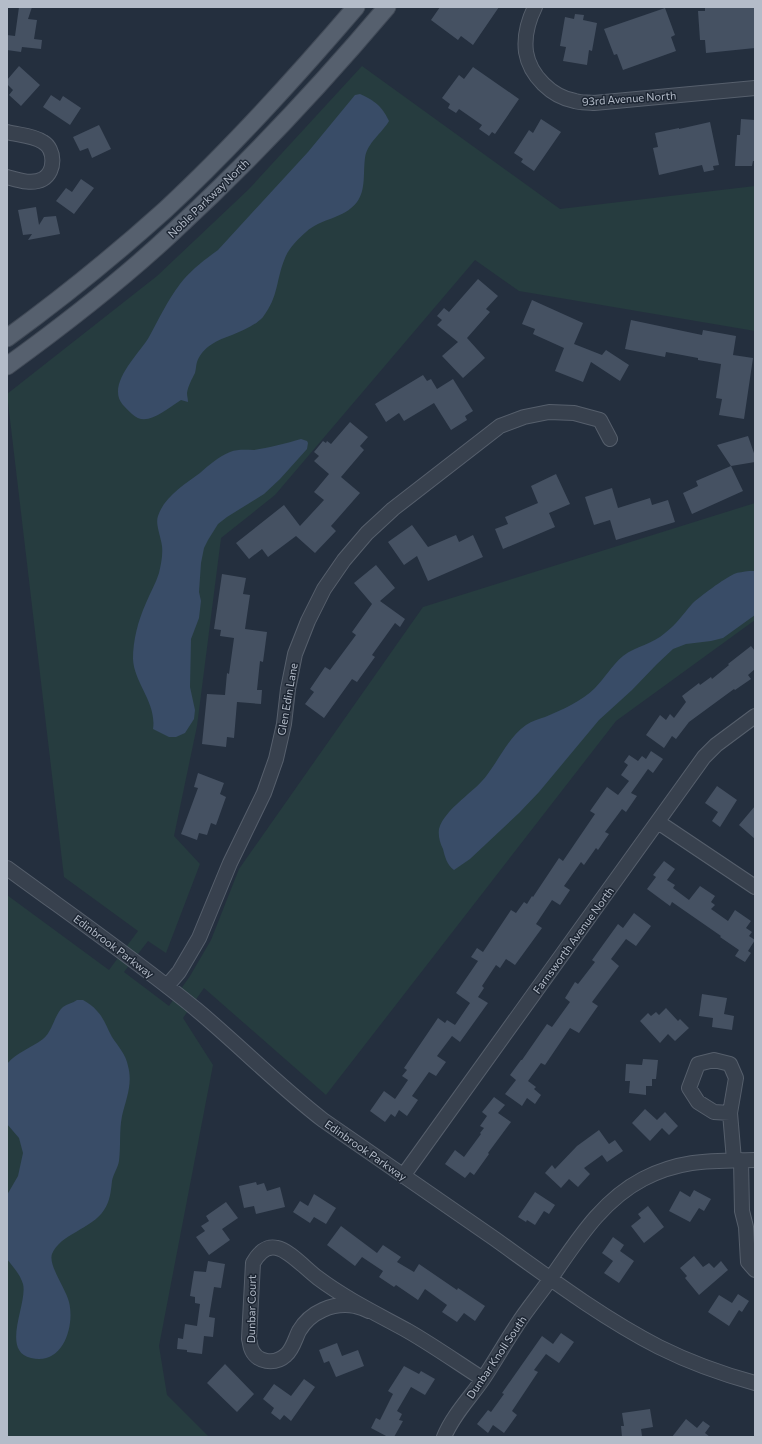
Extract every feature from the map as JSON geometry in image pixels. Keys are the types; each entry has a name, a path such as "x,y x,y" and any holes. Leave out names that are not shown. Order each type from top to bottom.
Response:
{"main road":[{"name":"Noble Parkway North","path":"7,338 82,280 165,209 244,131 316,54 356,7"},
{"name":"Noble Parkway North","path":"7,366 91,302 174,232 286,120 387,7"}],"street":[{"name":"93rd Avenue North","path":"536,7 530,17 526,34 526,52 532,70 543,84 559,95 575,102 594,102 755,88"},
{"path":"7,132 43,142 49,148 52,156 52,164 49,172 43,179 27,182 7,177"},
{"name":"Glen Edin Lane","path":"167,986 179,972 199,938 230,863 264,793 278,752 295,654 308,621 324,589 344,560 367,533 393,509 500,426 524,417 549,412 574,413 600,420 610,439"},
{"name":"Farnsworth Avenue North","path":"403,1176 704,757 716,745 755,716"},
{"path":"658,822 755,887"},
{"name":"Edinbrook Parkway","path":"7,868 167,986 323,1120 550,1279 623,1327 660,1347 691,1361 736,1378 755,1383"},
{"path":"730,1113 737,1160 742,1211 750,1227 748,1262 755,1270"},
{"name":"Dunbar Knoll South","path":"444,1437 456,1415 483,1379 517,1324 590,1222 621,1193 642,1180 664,1170 689,1163 714,1160 755,1160"},
{"name":"Dunbar Court","path":"369,1311 354,1306 338,1305 323,1310 309,1318 299,1331 288,1354 280,1360 271,1362 262,1360 255,1355 250,1348 249,1339 253,1263 256,1256 265,1249 272,1247 284,1250 326,1284 369,1311 440,1351 483,1379"}],"green space":[{"path":"362,66 560,209 755,186 755,331 519,291 475,260 275,495 221,538 197,726 174,836 200,864 166,953 148,941 124,972 169,1006 190,976 211,940 239,869 423,607 755,503 755,620 616,721 326,1095 204,988 183,1018 213,1065 159,1346 167,1395 209,1437 7,1437 7,895 109,970 138,931 64,877 7,394 157,276 249,189"}],"water":[{"path":"360,94 378,104 384,111 389,121 366,153 363,187 357,202 346,212 312,227 294,244 285,258 275,295 263,317 249,328 212,344 200,356 188,390 188,402 181,400 155,416 143,419 137,418 124,407 121,402 118,396 119,385 125,370 149,337 175,290 193,270 218,250 308,152 355,95"},
{"path":"301,439 307,441 307,449 280,479 264,494 218,524 204,548 201,563 199,592 201,601 199,618 191,639 190,687 195,710 194,719 185,733 176,737 169,737 153,729 152,710 134,668 133,659 138,624 158,577 161,563 162,546 158,531 157,519 161,509 170,497 182,486 214,461 230,452 236,450 254,450 265,448"},
{"path":"755,571 755,615 723,638 686,644 673,649 599,720 539,792 519,813 470,859 454,870 450,866 447,861 439,834 439,829 442,822 453,807 482,781 520,730 531,722 565,708 590,693 615,663 623,656 660,637 673,626 692,604 706,592 734,574"},
{"path":"77,1000 83,1000 89,1003 102,1017 112,1037 126,1058 130,1079 121,1122 119,1161 113,1178 108,1203 99,1217 62,1241 52,1254 51,1259 55,1271 69,1302 70,1322 68,1332 59,1350 51,1356 42,1359 31,1358 22,1354 17,1346 17,1326 24,1292 22,1280 7,1259 7,1195 18,1176 23,1153 19,1138 7,1124 7,1064 20,1053 43,1039 49,1032 60,1010"}],"building":[{"path":"19,7 32,7 28,19 37,20 34,39 42,40 41,49 22,47 21,52 7,50 7,35 15,36"},
{"path":"440,7 499,7 473,45 461,36 458,40 431,20"},
{"path":"705,7 755,7 755,48 706,53 705,40 700,40 698,11 705,11"},
{"path":"665,8 675,35 671,37 676,51 623,70 617,54 614,55 604,29"},
{"path":"575,14 584,15 583,20 597,23 592,51 589,50 587,65 563,61 566,47 560,46 565,17 574,19"},
{"path":"19,66 40,85 21,106 9,95 13,90 7,84 7,80"},
{"path":"473,67 519,99 495,134 492,132 489,136 479,129 482,125 459,109 456,113 448,108 450,104 442,98 459,75 464,79"},
{"path":"51,95 60,101 63,96 81,108 70,125 43,107"},
{"path":"541,119 561,132 534,171 521,162 523,159 514,153 529,130 533,133"},
{"path":"741,119 755,120 755,161 753,161 752,166 735,166 737,135 740,135"},
{"path":"710,122 719,165 713,166 714,170 704,172 702,165 659,175 653,148 658,147 655,133"},
{"path":"99,125 111,149 92,158 88,148 80,151 73,137"},
{"path":"81,179 94,188 74,214 56,201 66,188 72,192"},
{"path":"36,207 39,225 44,217 56,216 60,234 28,240 32,234 23,235 18,210"},
{"path":"478,279 498,296 486,309 490,312 467,338 485,358 463,378 442,356 458,342 437,325 442,320 437,316 444,308 449,312"},
{"path":"532,300 583,323 574,344 602,355 606,350 629,365 620,381 591,362 583,382 555,371 564,348 533,334 535,329 522,324"},
{"path":"631,320 702,335 703,330 736,336 733,355 753,358 744,419 719,415 722,399 716,398 721,364 666,352 665,357 625,349"},
{"path":"423,375 427,381 431,379 437,389 453,379 473,411 465,416 467,420 451,430 434,403 404,421 399,413 386,422 375,404"},
{"path":"350,422 368,437 360,446 364,450 341,477 360,493 331,526 336,531 315,553 296,536 268,557 262,549 249,559 236,543 284,505 300,526 324,500 314,492 329,474 314,461 319,456 314,452 323,441 326,443 327,441 331,444"},
{"path":"748,436 755,456 755,462 731,466 717,445"},
{"path":"731,466 743,491 692,514 683,493 698,486 696,481"},
{"path":"556,474 570,504 549,513 555,527 503,549 495,529 508,524 505,517 538,503 531,486"},
{"path":"612,488 618,508 650,498 652,505 668,500 675,522 616,540 610,520 594,525 585,497"},
{"path":"412,525 428,547 456,535 459,542 473,535 483,557 428,581 417,556 404,565 388,542"},
{"path":"376,565 395,588 380,601 405,619 400,627 395,623 372,655 375,657 357,682 352,679 324,718 305,704 314,692 310,689 325,667 330,670 356,635 352,632 372,604 354,583"},
{"path":"222,574 246,578 243,594 250,595 245,629 267,632 263,662 260,661 257,690 262,690 261,704 237,702 234,738 227,737 226,747 202,744 207,694 225,695 227,673 229,674 234,638 220,636 221,630 214,629"},
{"path":"751,646 755,651 755,669 748,675 751,679 735,690 734,689 689,722 676,739 672,736 664,748 646,735 660,715 666,720 670,714 674,718 686,702 682,696 699,683 700,685 711,677 712,679"},
{"path":"651,751 663,759 653,773 648,769 631,793 637,796 626,812 622,809 605,832 609,834 598,850 596,848 584,865 581,862 564,886 570,890 560,905 552,900 536,924 542,928 515,965 506,959 500,968 496,965 482,986 484,988 478,997 488,1003 460,1042 452,1036 437,1056 446,1062 436,1076 429,1072 412,1096 418,1100 407,1116 399,1110 395,1117 391,1114 385,1122 370,1111 384,1091 395,1099 408,1080 402,1076 407,1070 404,1068 438,1018 445,1023 447,1020 455,1025 470,1003 456,993 478,961 471,957 477,948 483,952 511,910 516,913 524,902 527,904 559,858 563,861 595,814 590,811 607,787 618,795 629,781 621,775 628,765 624,762 629,755 638,761 642,756 646,759"},
{"path":"198,773 224,783 220,794 226,797 216,825 211,823 207,835 199,833 197,840 181,834 198,788 194,787"},
{"path":"717,786 737,800 720,827 712,821 718,812 705,803"},
{"path":"755,806 755,839 739,825"},
{"path":"664,861 675,869 667,880 675,885 673,888 689,900 700,886 715,896 711,902 715,905 711,909 728,921 735,910 751,921 746,928 752,932 749,936 755,940 748,951 751,953 745,962 735,956 739,950 720,937 721,936 672,902 670,906 647,889 656,877 653,875"},
{"path":"634,913 651,926 636,946 626,939 611,959 619,966 592,1002 598,1006 579,1033 570,1028 545,1065 541,1063 528,1081 536,1087 534,1089 541,1095 535,1104 527,1098 522,1106 505,1094 516,1080 510,1075 547,1024 552,1027 570,1002 565,998 575,982 578,984 595,962 592,960 618,924 623,928"},
{"path":"702,994 727,998 724,1014 734,1016 732,1030 712,1027 713,1018 699,1016"},
{"path":"666,1008 678,1021 680,1019 689,1028 675,1041 668,1034 660,1043 640,1021 648,1013 651,1016 656,1012 659,1015"},
{"path":"643,1059 658,1060 656,1079 652,1079 652,1086 646,1086 646,1095 629,1093 630,1081 625,1081 626,1064 642,1065"},
{"path":"494,1097 505,1105 498,1113 511,1122 474,1175 470,1172 465,1178 445,1164 455,1150 464,1157 481,1134 480,1133 484,1128 480,1126 487,1116 482,1112"},
{"path":"645,1109 657,1120 665,1112 678,1126 669,1135 662,1128 650,1141 632,1123"},
{"path":"599,1130 609,1144 615,1140 623,1151 607,1162 602,1155 584,1168 590,1174 578,1187 569,1179 561,1188 545,1173 552,1165 555,1169 577,1146"},
{"path":"256,1182 257,1185 264,1183 267,1191 280,1187 285,1207 256,1214 254,1206 244,1208 239,1186"},
{"path":"694,1190 711,1199 704,1211 699,1208 690,1222 669,1211 680,1191 690,1197"},
{"path":"535,1192 555,1205 549,1214 544,1211 535,1225 518,1217"},
{"path":"314,1194 336,1208 326,1224 314,1217 310,1223 293,1212 300,1201 308,1206"},
{"path":"226,1202 238,1218 222,1229 230,1240 209,1255 196,1237 205,1231 201,1226 209,1221 206,1216"},
{"path":"648,1206 664,1227 644,1243 631,1226 641,1218 638,1214"},
{"path":"341,1226 377,1253 383,1245 401,1257 397,1262 414,1272 419,1264 457,1290 458,1288 485,1306 475,1321 464,1313 457,1322 442,1312 447,1305 425,1289 418,1300 396,1285 394,1287 379,1277 383,1271 362,1257 355,1266 327,1245"},
{"path":"613,1237 624,1245 620,1251 634,1261 619,1283 604,1273 613,1261 602,1253"},
{"path":"694,1256 703,1267 709,1263 714,1268 721,1261 728,1270 699,1295 685,1278 687,1276 680,1268"},
{"path":"208,1261 225,1264 221,1288 214,1287 209,1317 215,1318 213,1337 204,1336 202,1354 187,1352 187,1350 177,1349 178,1338 183,1339 185,1324 197,1326 200,1304 195,1303 195,1297 190,1296 194,1271 206,1272"},
{"path":"738,1294 749,1301 742,1312 739,1310 729,1326 708,1312 719,1295 732,1303"},
{"path":"561,1333 574,1342 559,1363 546,1354 534,1370 538,1372 512,1411 517,1415 504,1433 493,1425 488,1433 477,1424 488,1410 491,1412 504,1394 502,1393 542,1336 553,1344"},
{"path":"337,1343 342,1356 358,1350 364,1366 336,1377 329,1361 324,1363 319,1350"},
{"path":"225,1364 254,1394 237,1412 207,1383"},
{"path":"404,1366 419,1374 421,1371 435,1379 425,1395 411,1387 397,1411 402,1414 399,1420 403,1421 394,1437 388,1437 371,1428 376,1418 380,1420 393,1394 388,1391"},
{"path":"304,1379 315,1387 291,1421 284,1415 280,1420 271,1413 274,1408 263,1399 274,1384 291,1396"},
{"path":"650,1409 653,1427 641,1429 642,1436 622,1437 621,1426 624,1426 622,1413"},
{"path":"686,1419 697,1428 703,1421 710,1426 705,1433 710,1437 672,1437"}]}
